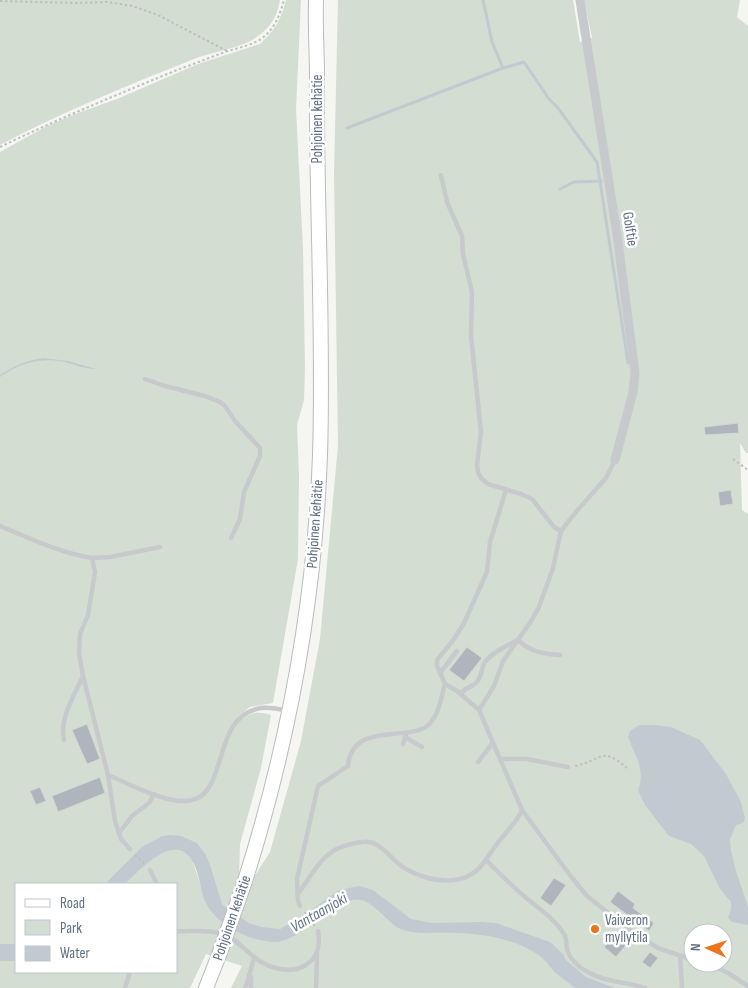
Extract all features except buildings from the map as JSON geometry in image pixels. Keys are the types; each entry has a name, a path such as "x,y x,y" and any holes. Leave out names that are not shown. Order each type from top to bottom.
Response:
{"main road":[{"name":"Pohjoinen kehätie","path":"206,988 246,881 271,792 300,660 310,590 316,532 320,456 316,0"},
{"name":"Pohjoinen kehätie","path":"317,45 322,0"}],"street":[{"name":"Golftie","path":"580,0 618,243 636,373 616,460"}],"lane":[{"path":"441,175 447,202 462,236 463,254 472,292 471,336 481,432 477,465 478,472 481,478 488,484 532,499 554,527 561,531"},
{"path":"145,379 220,402 225,406 234,421 260,448 260,456 244,492 240,519 231,538"},
{"path":"479,710 494,686 503,661 539,607 554,568 561,531 606,478 616,460"},
{"path":"506,490 490,542 488,572 464,623 437,660 437,666 445,684 479,710 522,810 587,896 658,948 683,957"},
{"path":"0,526 57,550 92,558 110,557 160,547"},
{"path":"92,558 95,572 88,616 80,634 79,654 108,775 114,821 119,833 130,849"},
{"path":"518,640 524,646 540,653 560,655"},
{"path":"460,694 466,687 476,683 485,662 489,658 518,640"},
{"path":"440,673 458,651"},
{"path":"64,740 62,732 64,719 83,676"},
{"path":"300,906 297,879 318,786 348,766 353,748 362,742 386,733 408,732 428,726 433,719 445,684"},
{"path":"108,775 174,800 186,801 201,797 208,790 214,779 225,742 238,719 260,708 290,711"},
{"path":"402,744 408,732"},
{"path":"405,737 422,747"},
{"path":"478,762 492,744"},
{"path":"500,759 527,759 568,767"},
{"path":"119,833 132,816 149,804 154,794"},
{"path":"298,894 327,854 339,848 363,842 378,845 395,862 425,877 442,881 463,878 473,873 486,860 522,810"},
{"path":"486,860 508,883 553,921 564,933 568,952 574,962 585,971 613,983 636,985 645,988"},
{"path":"150,870 156,883"},
{"path":"178,931 221,933 236,941 254,958 274,967 291,970 306,965 316,954"},
{"path":"316,988 316,954 320,941 318,931"},
{"path":"680,956 682,988"},
{"path":"244,988 248,984 254,958"},
{"path":"251,970 251,988"},
{"path":"125,988 130,973"},
{"path":"728,973 748,986"}],"path":[{"path":"0,147 52,122 227,51 249,45 268,32 281,10 284,0"},
{"path":"0,1 108,2 132,6 158,15 227,51"},
{"path":"733,459 748,470"},
{"path":"568,767 580,765 606,755 616,759 627,768"},
{"path":"130,849 150,870"},
{"path":"300,906 318,931"}],"green space":[{"path":"0,0 280,0 272,22 262,33 249,42 199,57 123,88 73,109 0,145"},
{"path":"286,0 301,0 296,109 303,250 305,367 304,400 297,425 299,476 298,559 273,703 250,707 244,712 243,719 246,716 257,713 271,715 261,768 240,844 239,877 228,908 222,904 219,898 206,855 193,862 202,890 215,915 262,927 249,923 239,917 252,880 270,852 301,741 320,639 338,446 334,174 338,0 573,0 580,42 592,38 584,0 740,0 737,17 748,26 748,453 746,453 740,443 742,510 748,514 748,988 231,988 242,966 206,954 190,988 0,988 0,152 45,127 75,114 117,99 198,64 260,44 274,29 280,19"}],"water":[{"path":"43,358 68,361 96,369 48,360 31,362 15,368 0,377 0,375 21,364"},
{"path":"639,725 671,727 700,740 726,774 741,802 745,818 743,823 736,825 730,839 736,871 748,907 748,925 732,922 728,918 731,902 720,889 704,856 691,844 669,836 645,805 638,790 641,776 639,763 628,737 630,731"},
{"name":"Vantaanjoki","path":"162,836 181,836 197,843 206,855 222,904 249,923 280,929 303,916 339,890 359,886 373,890 411,919 432,923 496,923 550,942 563,954 566,960 586,977 615,988 575,988 557,974 538,955 524,946 504,940 472,934 421,933 403,930 372,906 359,900 343,903 302,931 282,941 273,942 254,939 226,925 211,911 204,898 194,864 187,854 178,850 159,855 126,883 106,883 142,847"},
{"path":"0,944 15,944 15,961 0,961"}],"waterway":[{"path":"483,0 492,42 503,68 524,62 549,99 558,108 597,162 628,363"},
{"path":"347,128 503,68"},
{"path":"560,189 574,182 601,181"}],"place":[{"name":"Vaiveron myllytila","path":"595,929"}]}
